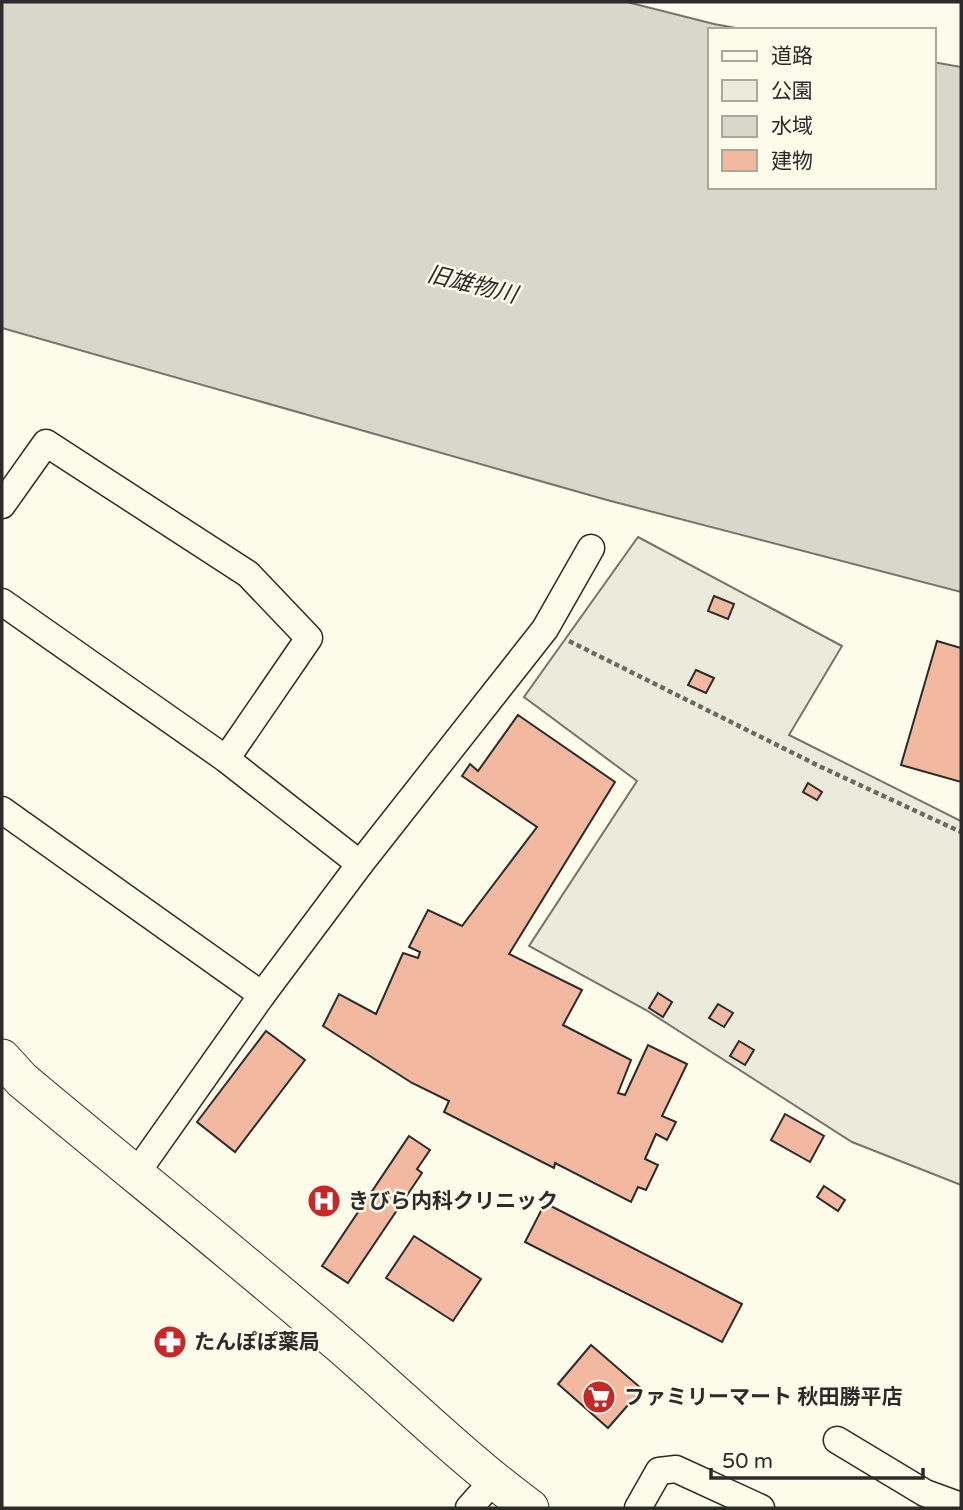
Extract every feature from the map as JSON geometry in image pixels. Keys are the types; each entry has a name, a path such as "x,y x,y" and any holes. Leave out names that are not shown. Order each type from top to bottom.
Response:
{"street":[{"path":"2,505 46,443 248,574 309,638 226,759"},
{"path":"135,1175 262,995 360,864 545,629 592,548"},
{"path":"2,601 226,759 360,864"},
{"path":"2,810 262,995"},
{"path":"2,1058 22,1080 371,1371 493,1481 530,1508"},
{"path":"837,1440 925,1493 961,1506"},
{"path":"638,1508 659,1471 676,1469 761,1508"},
{"path":"469,1508 493,1481"}],"path":[{"path":"545,629 821,767 961,832"}],"green space":[{"path":"638,537 842,646 789,735 961,821 961,1185 852,1142 646,1010 529,946 637,781 524,697"}],"water":[{"name":"旧雄物川","path":"2,2 627,2 736,28 708,28 708,189 935,189 935,62 961,67 961,592 607,500 2,328"}],"building":[{"path":"714,596 734,604 728,619 708,611"},
{"path":"937,641 961,648 961,782 901,765"},
{"path":"696,670 714,678 706,693 688,685"},
{"path":"518,715 615,782 509,954 582,990 563,1025 631,1060 618,1093 625,1095 648,1045 687,1064 662,1116 676,1122 667,1140 656,1134 645,1159 658,1165 646,1190 638,1187 631,1202 555,1163 554,1168 444,1112 449,1101 412,1083 323,1026 339,994 376,1014 403,953 418,958 420,952 409,947 428,910 462,926 537,827 462,776 470,764 478,771"},
{"path":"808,783 822,792 817,800 803,792"},
{"path":"658,993 672,1002 663,1017 649,1008"},
{"path":"718,1004 733,1013 724,1027 709,1018"},
{"path":"266,1031 305,1060 235,1152 197,1122"},
{"path":"739,1041 754,1050 745,1065 730,1056"},
{"path":"785,1114 824,1136 810,1162 771,1140"},
{"path":"409,1136 430,1150 417,1169 422,1173 348,1283 322,1266"},
{"path":"824,1186 845,1200 838,1211 817,1197"},
{"path":"545,1203 742,1304 722,1342 525,1242"},
{"path":"414,1236 481,1279 453,1321 386,1278"},
{"path":"591,1345 642,1389 608,1428 558,1384"}],"place":[{"name":"きびら内科クリニック","path":"324,1201"},
{"name":"たんぽぽ薬局","path":"170,1342"},
{"name":"ファミリーマート 秋田勝平店","path":"599,1397"}]}
